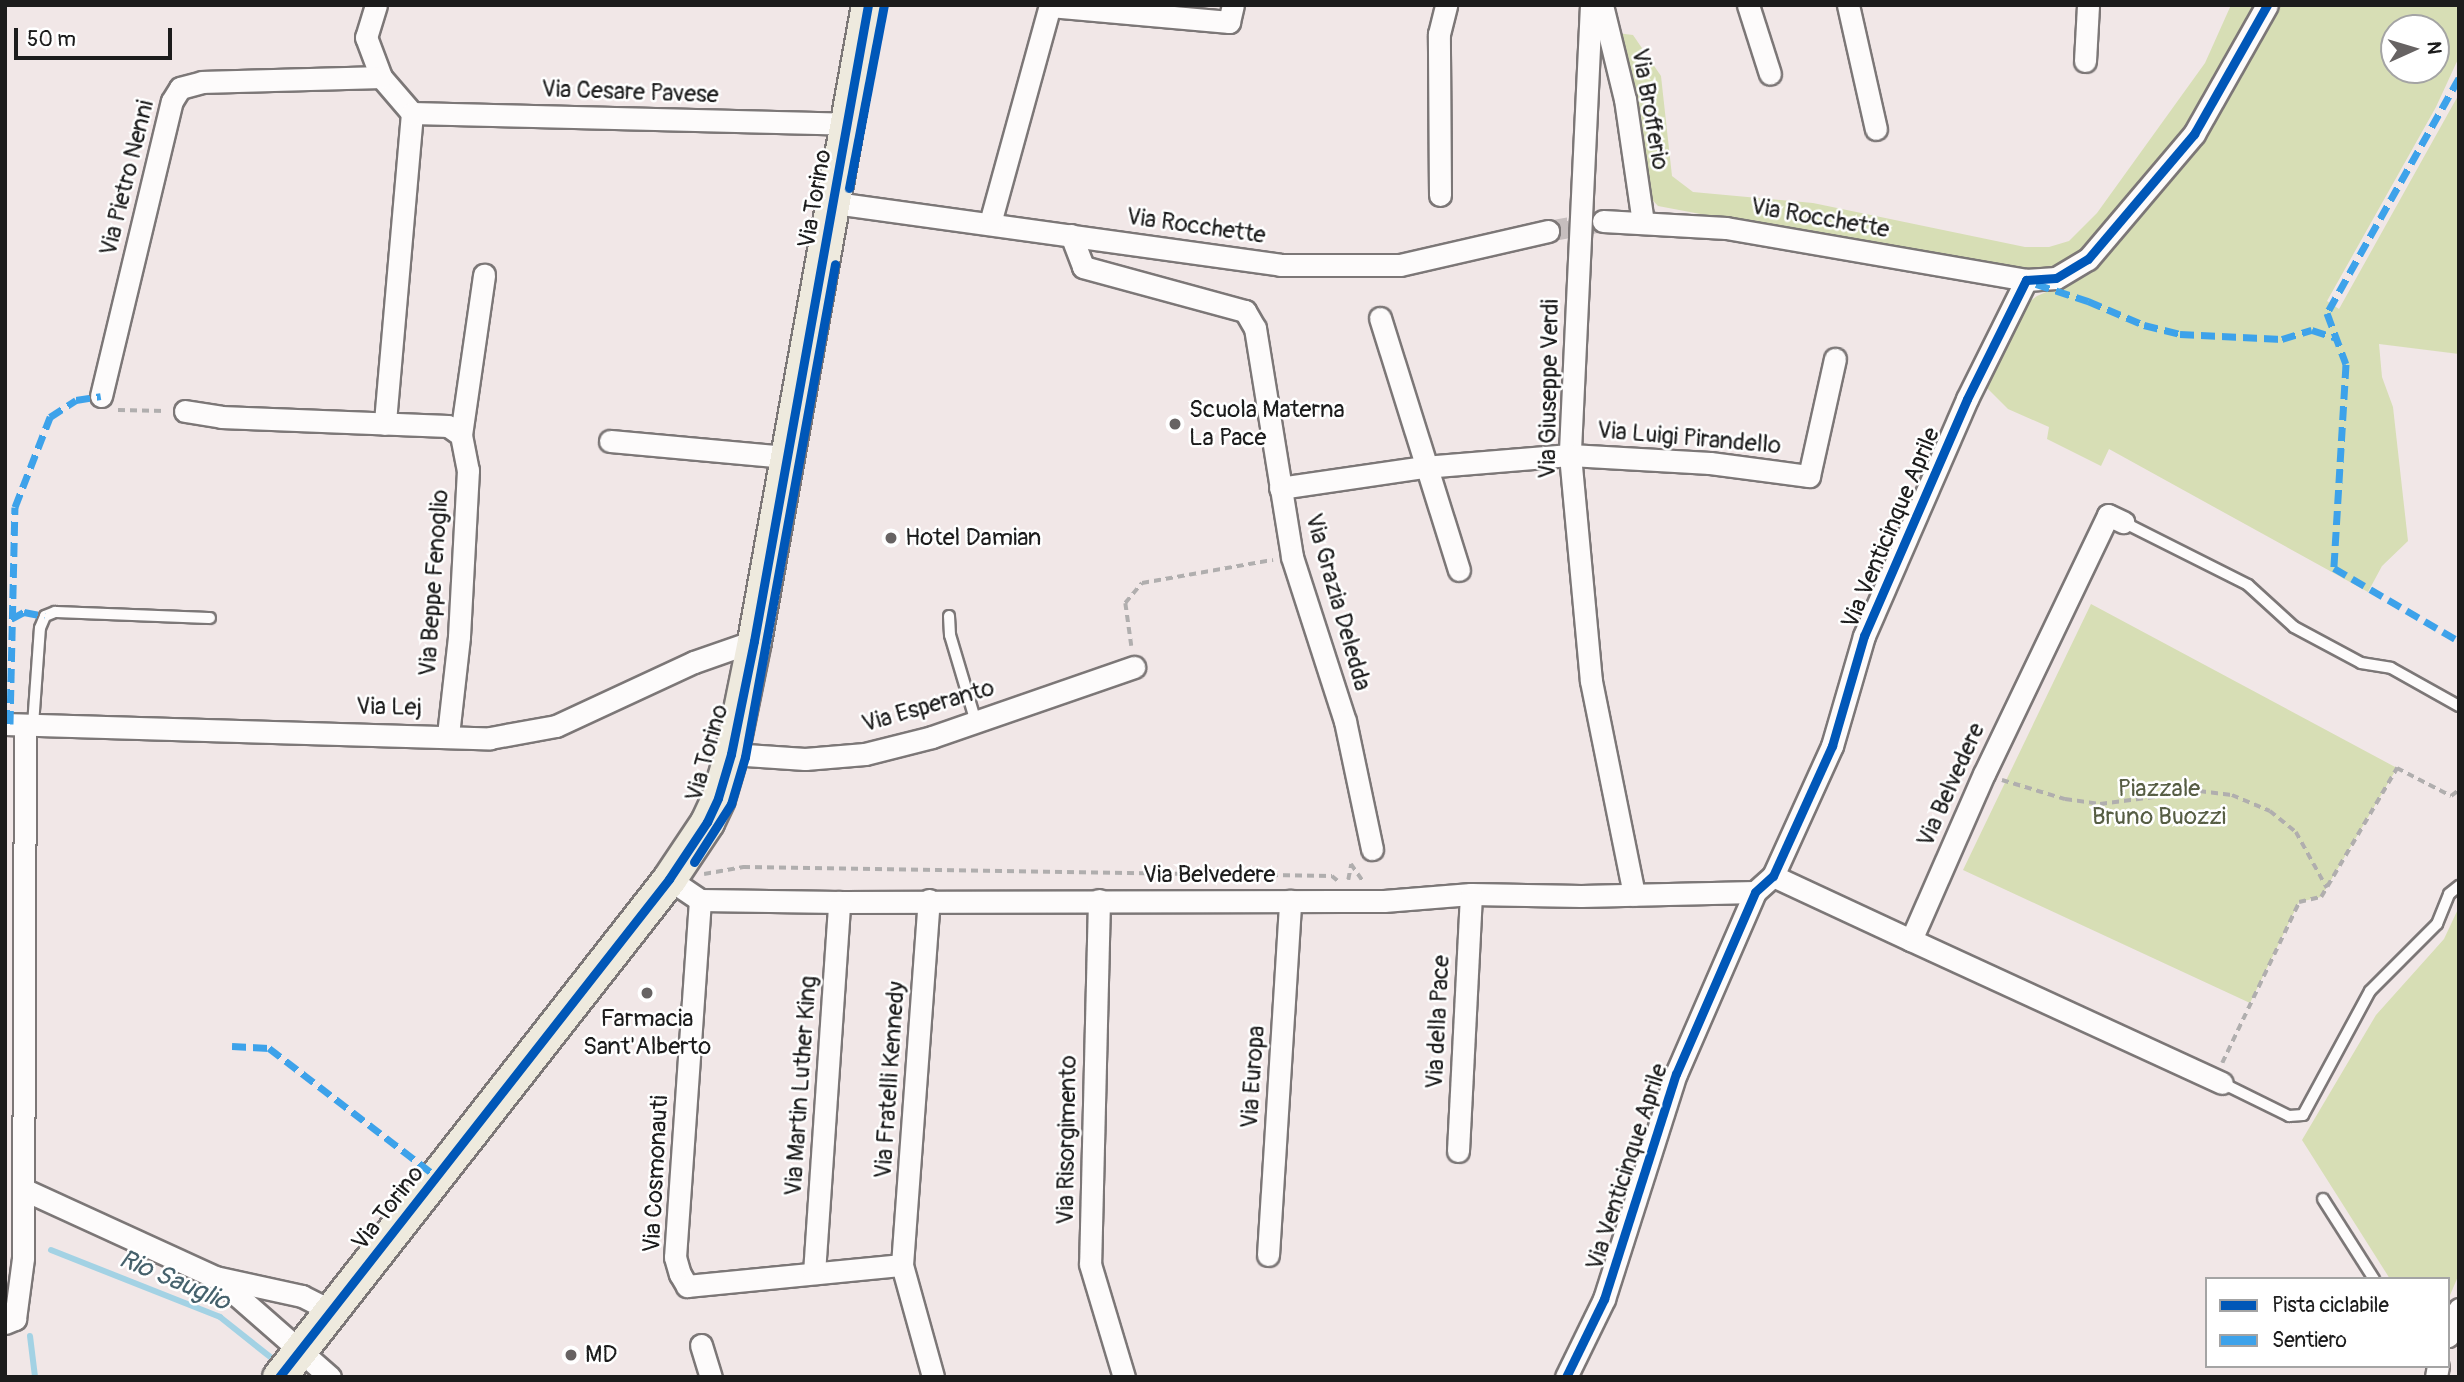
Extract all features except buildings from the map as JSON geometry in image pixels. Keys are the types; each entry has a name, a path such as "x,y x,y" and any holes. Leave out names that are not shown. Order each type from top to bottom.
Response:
{"main road":[{"name":"Via Torino","path":"279,1377 686,890 731,754 835,203 868,5"}],"street":[{"path":"376,5 366,37 381,77 412,113 385,424"},
{"path":"990,223 1050,6 1229,22 1233,5"},
{"path":"1440,195 1439,34 1446,5"},
{"name":"Via Giuseppe Verdi","path":"1591,5 1570,455 1591,681 1634,895"},
{"name":"Via Brofferio","path":"1602,5 1625,99 1643,223"},
{"path":"1748,5 1770,74"},
{"path":"1848,5 1876,129"},
{"path":"2085,61 2088,5"},
{"path":"2026,280 2056,278 2088,259 2194,134 2267,5"},
{"name":"Via Pietro Nenni","path":"101,396 172,101 180,88 202,82 381,77"},
{"name":"Via Cesare Pavese","path":"412,113 847,124"},
{"name":"Via Rocchette","path":"835,203 1280,265 1400,265 1548,231"},
{"name":"Via Rocchette","path":"1603,221 1726,228 2026,280"},
{"name":"Via Grazia Deledda","path":"1071,235 1083,267 1245,311 1255,328 1292,556 1345,721 1372,849"},
{"name":"Via Beppe Fenoglio","path":"448,735 459,637 468,470 461,435 484,275"},
{"name":"Via Venticinque Aprile","path":"1566,1377 1604,1300 1676,1074 1755,892 1773,876 1832,747 1870,623 1967,399 2026,280"},
{"path":"1380,318 1424,467 1459,570"},
{"name":"Via Luigi Pirandello","path":"1280,488 1424,467 1570,455 1710,463 1809,476 1835,359"},
{"path":"185,411 221,417 448,426 461,435"},
{"path":"610,441 786,457"},
{"name":"Via Belvedere","path":"1911,940 1983,774 2116,518"},
{"name":"Via Lej","path":"21,725 491,738 556,726 694,662 754,641"},
{"name":"Via Esperanto","path":"731,754 805,759 865,754 976,722 1134,667"},
{"path":"5,1324 15,1319 23,1258 25,1190 21,725"},
{"path":"1773,876 2218,1081"},
{"name":"Via Belvedere","path":"686,890 839,902 1384,901 1471,894 1634,895 1755,892"},
{"name":"Via Cosmonauti","path":"686,890 675,1257 680,1274 687,1286 902,1265"},
{"name":"Via della Pace","path":"1458,1151 1471,894"},
{"name":"Via Fratelli Kennedy","path":"902,1265 929,900"},
{"name":"Via Risorgimento","path":"1099,900 1090,1264 1124,1377"},
{"name":"Via Europa","path":"1268,1255 1290,901"},
{"name":"Via Martin Luther King","path":"814,1273 839,902"},
{"path":"25,1190 215,1277 302,1296 332,1311"},
{"path":"902,1265 933,1377"},
{"path":"215,1277 330,1377"},
{"path":"2450,1331 2459,1309"},
{"path":"701,1345 711,1377"}],"lane":[{"path":"2116,518 2248,585 2294,627 2361,663 2391,668 2459,706"},
{"path":"21,725 40,628 45,616 55,612 210,618"},
{"path":"949,615 950,635 976,722"},
{"path":"2218,1081 2289,1116 2303,1115 2370,991 2437,924 2449,894 2459,886"},
{"path":"2323,1199 2374,1277"}],"path":[{"path":"101,396 117,410 185,411"},
{"path":"1134,667 1125,603 1142,583 1292,556"},
{"path":"2218,1081 2299,902 2321,897 2397,768 2451,796 2459,790"},
{"path":"1983,774 2066,799 2100,804 2199,791 2232,795 2270,811 2296,832 2327,888"},
{"path":"686,890 701,875 743,867 1332,876 1347,887 1351,864 1368,890 1372,849"}],"green space":[{"path":"2231,5 2258,5 2186,130 2086,252 2052,271 2014,273 1658,206 1647,194 1617,33 1633,35 1661,76 1672,176 1693,192 1813,203 2025,247 2049,247 2069,241 2097,213 2205,63"},
{"path":"2277,5 2459,5 2459,57 2450,77 2450,14 2380,14 2380,84 2447,84 2327,301 2339,309 2459,94 2459,354 2379,344 2382,377 2393,407 2408,541 2382,566 2368,592 2109,449 2101,466 2047,439 2049,427 2008,409 1987,388 2021,308 2037,296 2081,277 2115,245 2181,164 2243,72"},
{"name":"Piazzale Bruno Buozzi","path":"2091,604 2397,768 2321,897 2299,902 2250,1003 1963,870"},
{"path":"2459,907 2459,1274 2450,1295 2450,1277 2389,1277 2302,1140 2376,1015 2444,939"}],"waterway":[{"name":"Rio Sauglio","path":"51,1250 220,1317 274,1360"},
{"path":"30,1336 35,1377"}],"tunnel":[{"path":"1548,231 1603,221"}],"marked path":[{"path":"2459,78 2327,313 2346,364 2334,568 2459,641"},
{"path":"2036,284 2088,301 2144,325 2180,334 2282,339 2312,330 2336,338"},
{"path":"10,724 15,507 50,417 76,400 101,396"},
{"path":"11,619 24,612 45,616"},
{"path":"232,1046 269,1048 437,1177"}],"cycle path":[{"path":"279,1377 669,879 707,822 718,798 731,754 754,641 868,5"},
{"path":"849,188 884,5"},
{"path":"1566,1377 1604,1299 1676,1074 1755,892 1773,876 1832,746 1864,636 1967,399 2026,280 2056,278 2088,259 2194,134 2267,5"},
{"path":"694,862 731,804 745,757 835,264"}],"place":[{"name":"Scuola Materna La Pace","path":"1175,424"},
{"name":"Hotel Damian","path":"891,538"},
{"name":"Farmacia Sant'Alberto","path":"647,993"},
{"name":"MD","path":"571,1355"}]}
